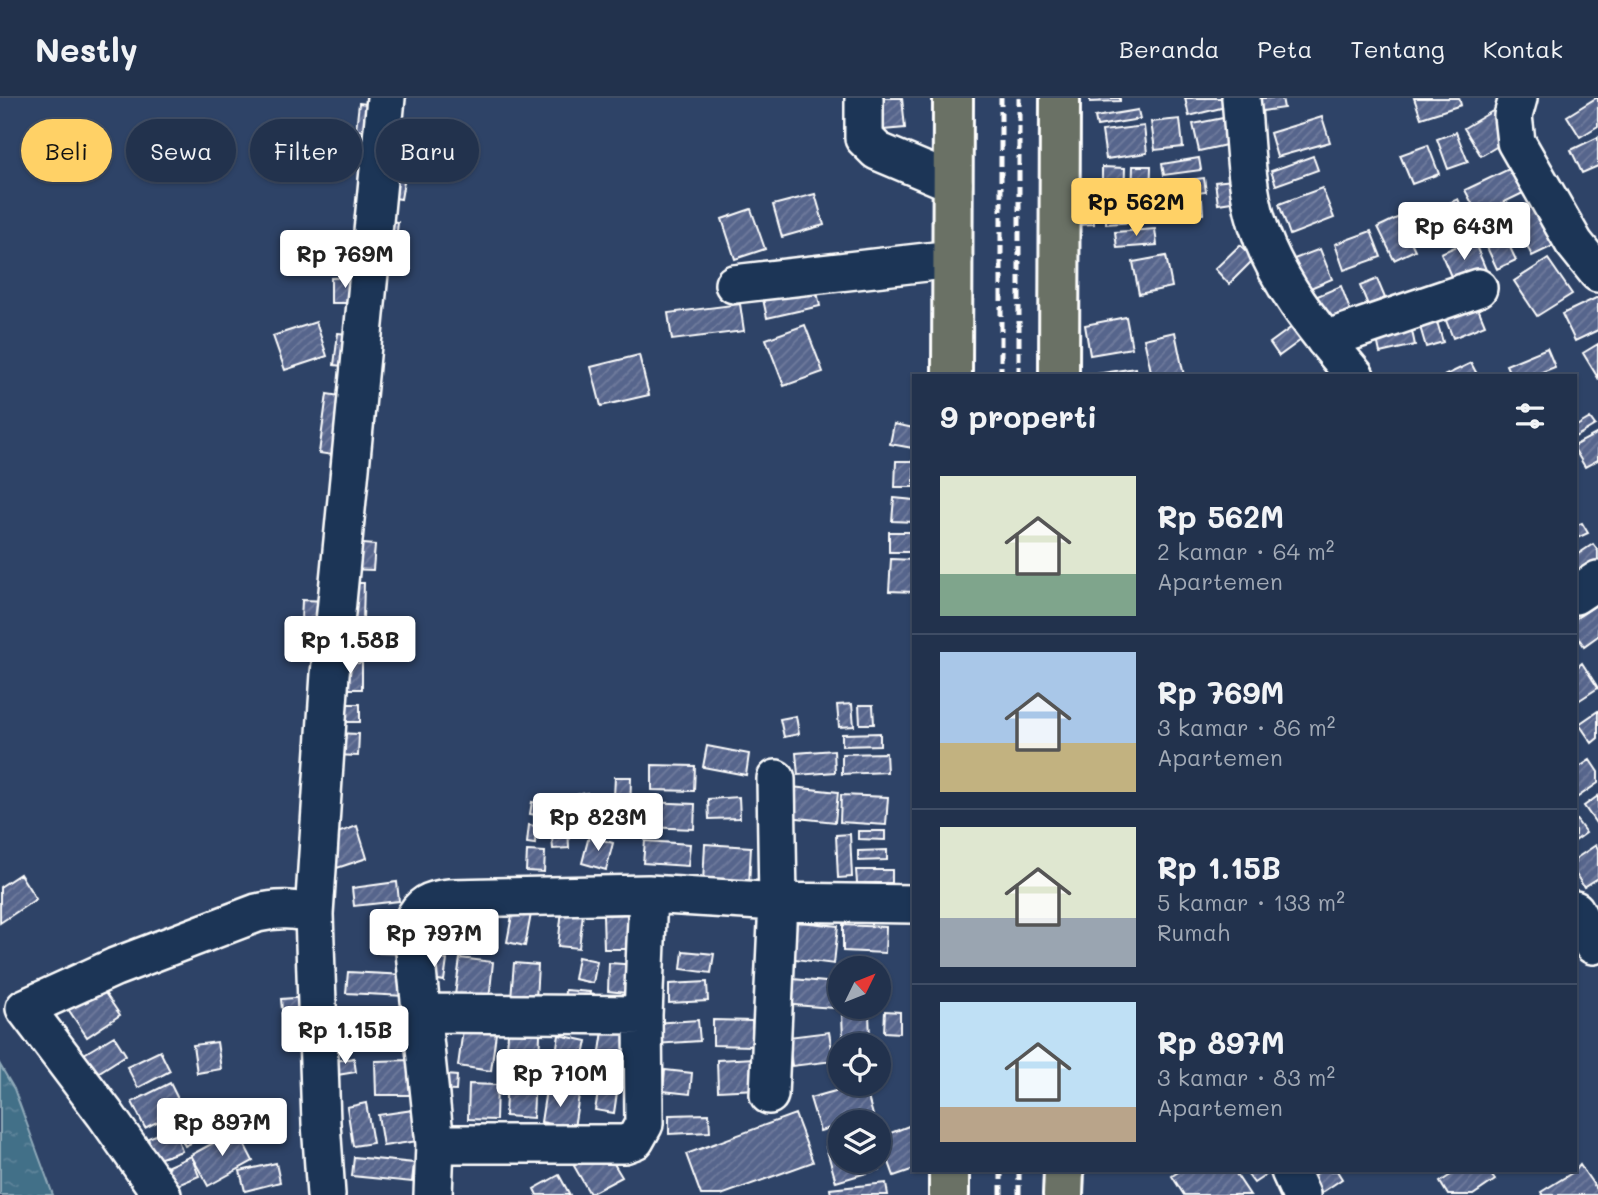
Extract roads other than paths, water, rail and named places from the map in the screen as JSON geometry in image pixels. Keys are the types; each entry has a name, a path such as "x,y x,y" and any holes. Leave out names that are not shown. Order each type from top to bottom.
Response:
{"main road":[{"path":"952,374 953,98"},
{"path":"1059,374 1060,98"},
{"path":"949,1172 949,1195"},
{"path":"1063,1172 1063,1195"}],"street":[{"path":"326,1195 314,914 331,661 386,98"},
{"path":"864,98 864,138 877,151 953,183"},
{"path":"1241,98 1249,179 1257,221 1280,275 1298,304 1353,374"},
{"path":"1518,98 1513,116 1516,142 1574,243 1598,273"},
{"path":"734,284 953,260"},
{"path":"1325,340 1478,288"},
{"path":"1577,594 1598,580"},
{"path":"769,1095 778,902 776,779"},
{"path":"435,1144 624,1144 635,1140 643,1124 643,1015 648,894"},
{"path":"433,1195 435,1144 412,923 417,912 429,900 648,894 778,902 912,904"},
{"path":"162,1195 25,1008 116,967 257,913 285,909 314,914"},
{"path":"1577,915 1589,948"},
{"path":"423,1013 643,1015"},
{"path":"1290,1172 1301,1195"}],"water":[{"path":"0,1065 14,1089 53,1195 0,1195"}],"railway":[{"path":"1001,98 1001,374"},
{"path":"1019,98 1019,374"},
{"path":"1001,1172 1001,1195"},
{"path":"1019,1172 1019,1195"}]}
